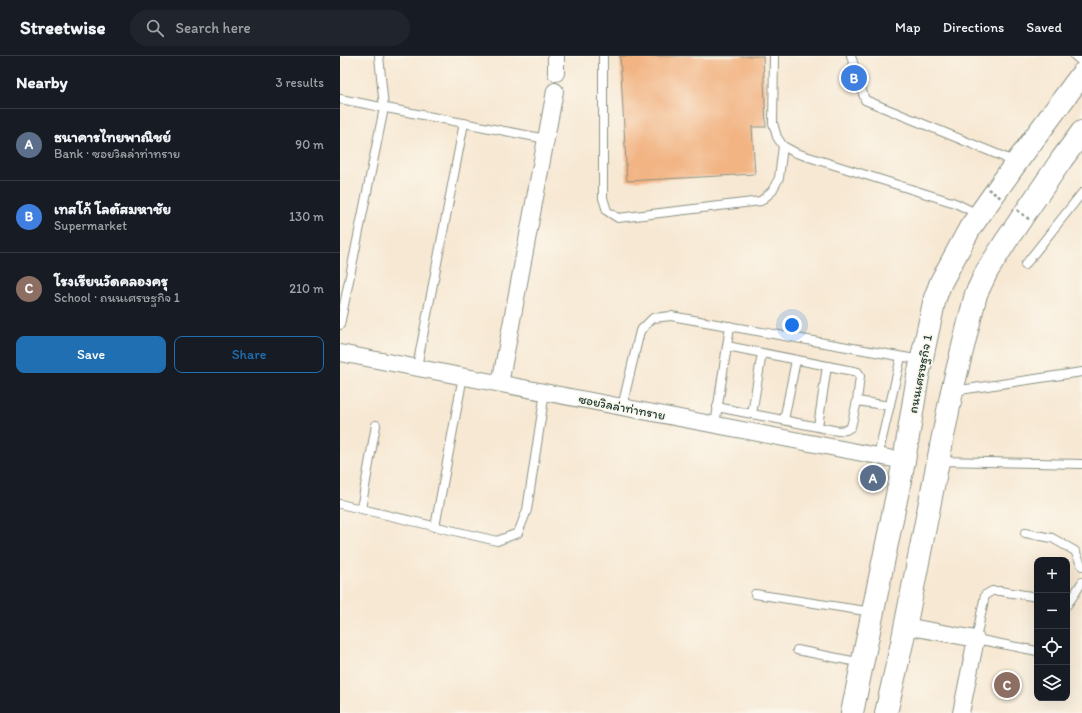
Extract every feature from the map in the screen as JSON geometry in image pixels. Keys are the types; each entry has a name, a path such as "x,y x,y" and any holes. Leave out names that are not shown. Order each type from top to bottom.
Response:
{"main road":[{"name":"ถนนเศรษฐกิจ 1","path":"852,713 904,461 911,359 941,282 970,228 1082,74"},
{"path":"886,713 952,391 976,294 987,271 1006,240 1062,159 1082,134"},
{"path":"896,504 903,522 909,524 920,520 928,510"},
{"path":"885,556 894,542 901,537 907,537 916,550 917,562"}],"street":[{"path":"556,56 556,73"},
{"path":"500,384 555,91"},
{"name":"ซอยวิลล่าท่าทราย","path":"340,353 904,461"},
{"path":"905,626 976,639 961,713"}],"lane":[{"path":"340,325 384,108 379,56"},
{"path":"604,56 603,198 607,211 618,218 761,201 772,191 779,178 783,146"},
{"path":"774,56 773,123 777,137 783,146 796,153 955,203 980,215"},
{"path":"851,56 865,100 1016,163"},
{"path":"1075,56 1082,62"},
{"path":"340,99 546,139"},
{"path":"417,367 464,123"},
{"path":"1025,265 1082,193"},
{"path":"622,407 640,331 653,318 671,316 911,359 890,406 878,456"},
{"path":"715,425 730,326"},
{"path":"717,407 838,431 846,430 851,427 857,400 860,376 858,372 727,346"},
{"path":"752,414 762,353"},
{"path":"784,420 796,360"},
{"path":"818,426 827,366"},
{"path":"952,391 1082,372"},
{"path":"435,527 463,376"},
{"path":"340,504 497,541 518,533 527,510 545,392"},
{"path":"857,400 890,406"},
{"path":"361,509 376,425"},
{"path":"938,461 1082,464"},
{"path":"1025,533 1052,538 1075,551 1082,566"},
{"path":"1070,601 1082,582"},
{"path":"1034,596 1000,590 992,591 985,595 976,639 1034,651"},
{"path":"755,594 872,612"},
{"path":"797,650 863,663"}],"path":[{"path":"988,189 1001,198"},
{"path":"1017,210 1030,220"}],"building":[{"path":"620,56 763,56 766,127 752,127 755,174 627,181"}],"place":[{"name":"เทสโก้ โลตัสมหาชัย","path":"854,78"},
{"name":"ธนาคารไทยพาณิชย์","path":"873,478"},
{"name":"โรงเรียนวัดคลองครุ","path":"1007,685"}]}
